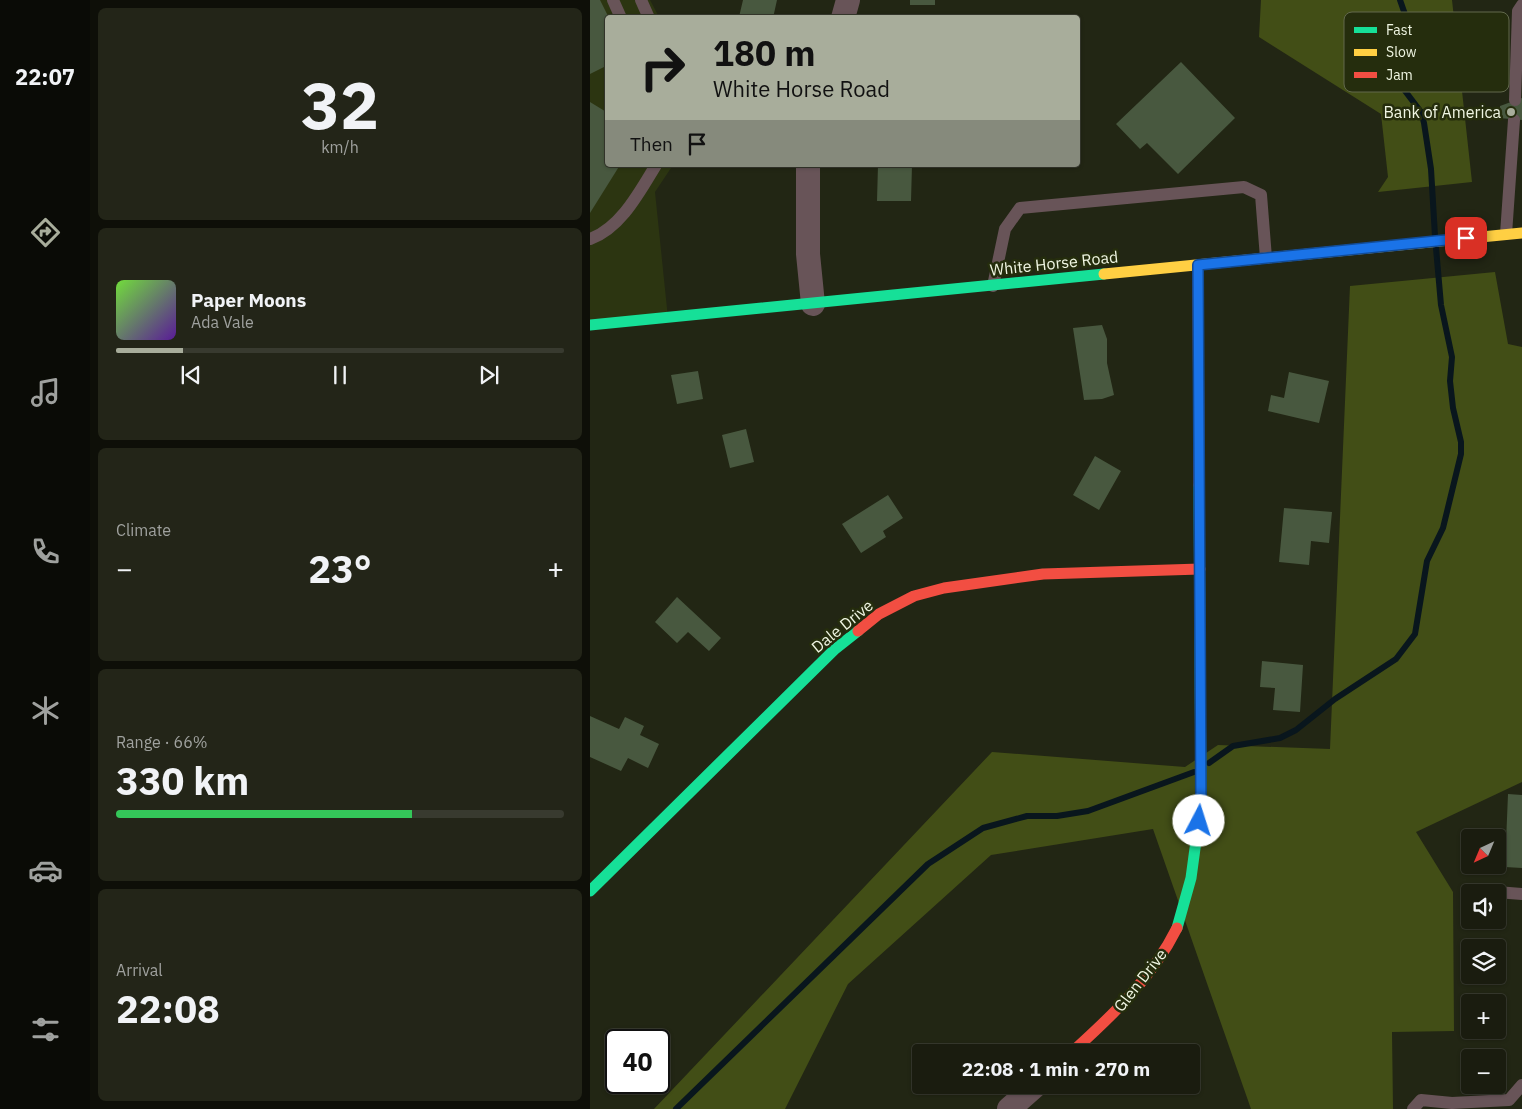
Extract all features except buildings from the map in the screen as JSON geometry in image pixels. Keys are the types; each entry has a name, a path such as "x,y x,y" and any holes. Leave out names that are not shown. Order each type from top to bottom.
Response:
{"street":[{"path":"844,15 848,0"},
{"path":"808,167 808,254 813,304"},
{"name":"White Horse Road","path":"590,325 1522,232"},
{"name":"Glen Drive","path":"1081,1044 1116,1012 1154,967 1171,938 1186,904 1195,857 1201,804 1198,265"},
{"name":"Dale Drive","path":"590,891 834,650 879,614 914,596 944,588 1043,574 1200,569"},
{"path":"1009,1109 1026,1094"}],"lane":[{"path":"613,0 620,15"},
{"path":"641,0 648,15"},
{"path":"1515,100 1518,11 1522,5"},
{"path":"1506,234 1516,149 1514,120"},
{"path":"590,239 598,236 617,221 655,167"},
{"path":"993,286 1006,229 1020,208 1244,187 1261,195 1266,258"},
{"path":"1506,893 1522,894"},
{"path":"1413,1109 1421,1100 1452,1104 1509,1100 1522,1085"}],"shaded area":[{"path":"590,0 650,0 658,15 605,15 605,167 672,167 655,192 668,318 590,325"},
{"path":"1261,0 1452,0 1453,12 1344,12 1344,91 1259,37"},
{"path":"1346,92 1462,92 1472,182 1378,192 1388,177 1381,114"},
{"path":"1495,272 1508,344 1522,347 1522,782 1416,832 1453,892 1454,1031 1392,1032 1393,1109 1251,1109 1153,829 991,855 848,984 785,1109 654,1109 992,752 1185,767 1218,745 1330,749 1350,286"}],"waterway":[{"path":"1400,0 1404,12"},
{"path":"1406,92 1421,112 1424,123 1431,169 1435,236"},
{"path":"1209,763 1233,746 1280,738 1296,730 1335,699 1396,659 1415,634 1427,561 1443,528 1461,454 1461,442 1453,408 1450,381 1452,357 1441,305 1436,248"},
{"path":"676,1109 928,864 983,828 1027,816 1057,816 1088,811 1194,772"}],"traffic: fast":[{"path":"590,325 1104,274"},
{"path":"1177,928 1191,878 1201,804 1199,485"},
{"path":"590,891 834,650 858,631"}],"traffic: slow":[{"path":"1104,274 1522,233"}],"traffic: jam":[{"path":"1198,265 1199,485"},
{"path":"858,631 879,614 914,596 944,588 1043,574 1200,569"},
{"path":"1081,1044 1117,1010 1144,979 1177,928"}],"place":[{"name":"Bank of America","path":"1511,112"}],"route":[{"path":"1199,821 1201,804 1198,265 1466,238"}]}
